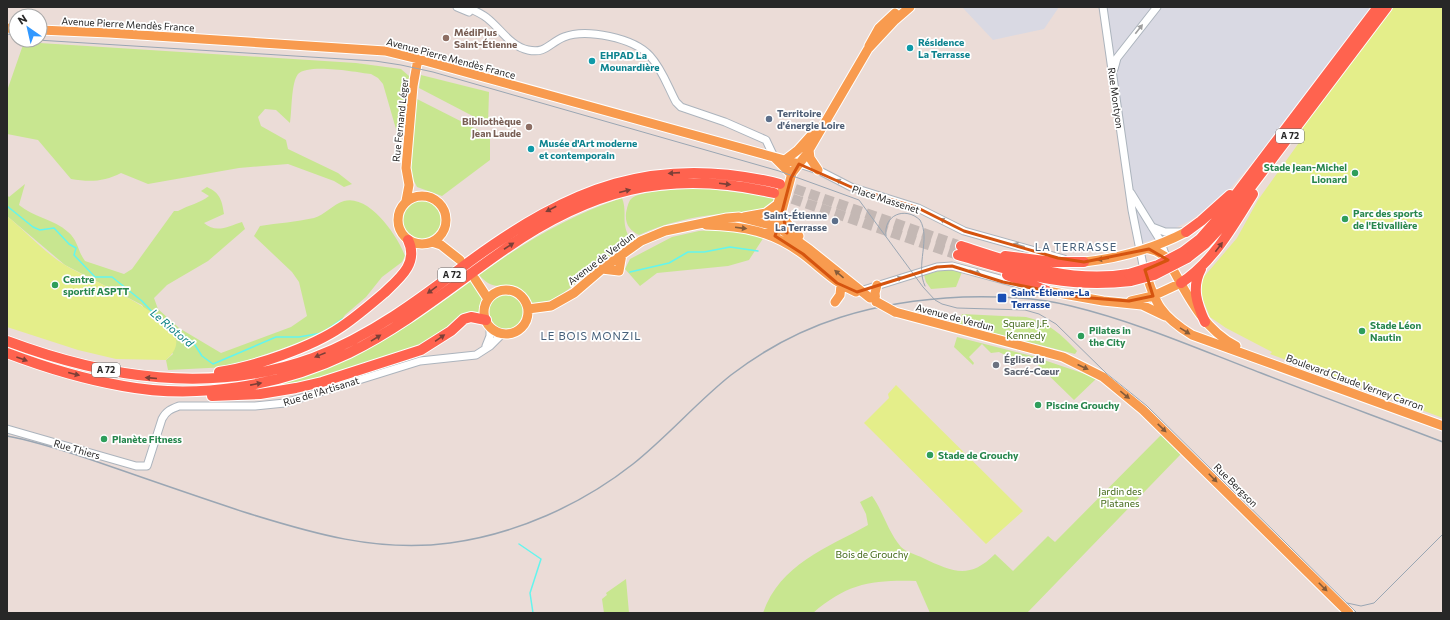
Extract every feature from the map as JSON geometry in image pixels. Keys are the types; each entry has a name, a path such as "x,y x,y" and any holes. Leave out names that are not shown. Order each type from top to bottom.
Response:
{"highway":[{"name":"A 72","path":"960,251 1044,279 1073,284 1104,284 1166,270 1185,255 1207,231 1378,7"},
{"name":"A 72","path":"1185,255 1205,244 1219,229 1387,7"},
{"path":"1181,283 1202,267 1227,236 1263,177 1266,168"},
{"name":"A 72","path":"7,341 47,355 110,372 146,377 190,380 231,377 274,370 314,357 348,342 403,310 504,237 531,220 561,203 597,188 637,178 683,172 732,174 780,184"},
{"name":"A 72","path":"7,353 60,371 123,386 159,390 203,391 278,380 317,367 348,353 415,314 501,251 538,227 583,204 606,195 656,185 686,182 721,183 774,193"},
{"path":"1186,232 1201,221 1234,191 1241,188"},
{"path":"190,380 203,374 229,371 255,364 304,346 341,327 378,298 407,268 412,260 412,248 408,240"},
{"name":"A 72","path":"960,251 982,253 1020,265 1061,274 1130,278"},
{"path":"960,251 1047,291"},
{"path":"982,253 1053,262 1084,262"},
{"path":"1202,267 1195,289 1197,303 1205,322"},
{"path":"203,391 211,396 260,394 303,387 421,350 446,334 464,319 471,316 488,324"}],"main road":[{"path":"868,50 870,42 879,28 903,7"},
{"path":"810,250 786,222 780,208 789,172 809,150 868,50 895,20 910,7"},
{"name":"Avenue Pierre Mendès France","path":"48,30 364,48 418,58 686,131 797,163"},
{"name":"Rue Fernand Léger","path":"406,201 408,185 406,168 413,86 418,58"},
{"path":"785,160 798,150 829,116"},
{"path":"773,230 797,163 829,116"},
{"path":"809,150 810,158 818,170"},
{"path":"774,157 789,172"},
{"path":"408,185 420,196 435,200 444,210 446,223 443,233 432,242"},
{"path":"420,196 406,201 399,211 398,218 401,232 408,240 419,244 432,242 441,245 460,260 443,233"},
{"path":"739,218 766,213 780,208"},
{"name":"Avenue de Verdun","path":"528,309 551,306 574,293 602,269 619,271 622,254 641,241 654,235 688,225 717,219 739,218 773,230 810,250 859,291 895,312 1063,357 1103,377"},
{"name":"Avenue de Verdun","path":"688,225 722,225 773,230 841,285 859,291"},
{"path":"1084,262 1105,260 1144,250 1186,232"},
{"path":"1144,250 1156,251 1166,257"},
{"name":"Boulevard Claude Verney Carron","path":"1166,257 1205,322 1219,336 1260,359"},
{"name":"Boulevard Claude Verney Carron","path":"1143,265 1153,296 1166,316 1192,335 1443,426"},
{"path":"1162,293 1169,285 1173,270"},
{"path":"1147,278 1162,293"},
{"path":"1118,302 1153,296 1181,283"},
{"path":"835,302 840,295 841,285"},
{"path":"874,301 877,285"},
{"path":"508,290 516,292 522,296 528,309 527,316 521,327 510,333 503,333 488,324 484,313 491,296 508,290"},
{"path":"1047,291 1147,307 1166,316"},
{"name":"Rue Bergson","path":"1103,377 1143,410 1349,613"}],"street":[{"path":"457,7 484,20 515,48 526,53 540,54 547,52 570,39 614,39"},
{"path":"466,7 486,17 516,45 527,50 546,49 563,38 569,36 594,35 633,44 650,56 680,107 724,122 766,140 774,157"},
{"name":"Rue Montyon","path":"1103,7 1129,189 1144,250 1143,265"},
{"path":"1112,75 1117,58 1157,7"},
{"path":"1109,46 1115,52 1122,52"},
{"name":"Place Massenet","path":"797,163 818,170 851,187 918,208 964,230 1023,246 1058,258 1084,262"},
{"name":"Rue Montyon","path":"1129,189 1152,227 1166,257"},
{"path":"1152,227 1165,232 1186,232"},
{"path":"859,291 937,267 952,266 1003,282 1047,291"},
{"path":"483,351 489,344 488,324"},
{"name":"Rue de l'Artisanat","path":"147,466 162,419 166,412 172,408 179,406 255,406 285,403 420,361 476,355 483,351 503,333"},
{"name":"Rue Thiers","path":"7,429 136,466 147,466"}],"highlighted area":[{"path":"799,164 851,187 918,208 964,231 1058,258 1084,262 1149,249 1168,260 1145,270 1153,296 1129,301 1078,297 1003,282 952,266 937,267 857,292 837,283 803,254 775,236 778,227 787,233 782,212 791,178"}],"shaded area":[{"path":"962,7 1059,7 1044,29 993,40"},
{"path":"1105,7 1387,7 1221,199 1191,220 1152,240 1141,243"}],"green space":[{"name":"Parc des sports de l'Etivallière","path":"1394,7 1443,7 1443,418 1270,354 1272,352 1226,328 1210,317 1200,288 1202,279 1237,238 1258,200 1303,137 1298,133"},
{"path":"48,44 356,63 401,69 409,76 400,143 383,84 378,78 371,74 333,69 312,69 303,71 298,74 294,84 290,123 276,110 265,109 258,117 261,126 286,140 288,149 338,173 352,184 344,187 334,181 288,164 239,168 148,184 121,173 102,180 84,181 71,179 38,140 7,134 7,91 22,48 48,48"},
{"path":"421,75 489,92 488,124 419,88"},
{"path":"417,99 490,136 490,160 442,196 417,187 410,173"},
{"path":"25,184 19,205 56,224 68,232 76,242 85,261 124,274 132,269 174,211 178,211 209,196 201,191 207,187 218,194 224,214 204,223 218,229 242,222 245,229 208,261 167,285 154,298 158,309 179,328 221,353 291,327 307,316 299,282 292,272 254,236 260,226 314,218 340,202 354,201 363,204 381,218 396,238 405,256 402,262 382,277 366,297 345,315 338,325 310,339 229,367 168,370 166,360 173,354 142,305 65,265 7,216 7,195 9,197"},
{"path":"701,188 775,197 770,206 764,210 750,214 720,214 699,217 659,227 639,235 627,224 626,213 629,202 635,196 653,192"},
{"path":"418,198 426,198 438,204 444,216 444,224 438,236 426,242 418,242 406,236 400,224 400,216 406,204"},
{"path":"622,198 624,203 625,227 630,239 629,241 556,299 534,304 517,289 489,284 479,275 530,241 548,231 583,213"},
{"name":"Centre sportif ASPTT","path":"7,216 43,248 65,265 142,306 168,326 176,340 175,350 171,355 166,360 116,359 78,350 7,327"},
{"path":"728,229 764,237 749,260 728,266 657,273 640,286 625,269 630,259 672,237 699,231"},
{"path":"946,269 962,272 956,287 931,289 926,282 924,275"},
{"path":"471,281 483,298 480,316 424,345 324,379 271,387 327,368 352,357 400,331"},
{"path":"510,294 520,299 524,305 524,319 520,325 514,329 504,330 494,325 490,319 489,309 494,299 500,295"},
{"name":"Square J.F. Kennedy","path":"962,314 1026,317 1034,319 1054,330 1077,351 1075,354 959,324"},
{"path":"957,337 1032,356 1097,378 1074,400 1037,364 1015,360 999,352 991,353 982,344 969,357 974,363 973,365 954,347"},
{"name":"Stade de Grouchy","path":"896,385 1023,511 986,544 864,423 889,398 888,394"},
{"name":"Bois de Grouchy","path":"1161,435 1181,454 1027,613 930,613 916,581 886,581 861,585 849,589 813,613 763,613 771,596 781,582 806,559 868,525 866,514 860,502 872,496 896,541 906,550 943,567 960,571 977,568 995,554 1013,571 1048,536 1055,542"},
{"path":"626,579 629,613 604,613 602,599 607,595 606,593"}],"waterway":[{"name":"Le Riotord","path":"7,206 33,227 40,230 54,228 69,244 76,248 74,255 95,277 112,277 142,301 156,316 193,342 202,356 213,364 276,337 299,337 322,333 342,319"},
{"path":"630,272 669,263 688,252 704,252 730,247 758,251"},
{"path":"519,544 541,559 530,593 533,613"}],"tunnel":[{"path":"781,184 961,246"},
{"path":"778,194 958,255"}],"tram line":[{"path":"48,41 375,61 401,65 433,72 779,171 859,200 923,287 935,300 942,304 957,308 1025,310 1039,314 1056,324 1106,373 1147,406 1357,613"},
{"path":"886,236 888,223 891,218 896,215 902,213 908,214 920,220 924,235 922,278 925,286"},
{"path":"1347,603 1361,606 1374,603 1443,534"}],"railway":[{"path":"7,436 28,440 59,449 244,512 320,534 371,543 397,545 450,543 475,539 523,525 547,516 592,492 633,464 718,385 731,375 757,356 812,328 841,317 900,303 931,299 990,297 1030,299 1058,303 1096,312 1167,336 1443,442"}],"place":[{"name":"MédiPlus Saint-Étienne","path":"446,38"},
{"name":"Résidence La Terrasse","path":"910,48"},
{"name":"EHPAD La Mounardière","path":"592,61"},
{"name":"Territoire d'énergie Loire","path":"769,119"},
{"name":"Bibliothèque Jean Laude","path":"529,127"},
{"name":"Musée d'Art moderne et contemporain","path":"531,149"},
{"name":"Stade Jean-Michel Lionard","path":"1355,173"},
{"name":"Parc des sports de l'Etivallière","path":"1345,219"},
{"name":"Saint-Étienne La Terrasse","path":"835,221"},
{"name":"Centre sportif ASPTT","path":"55,285"},
{"name":"Saint-Étienne-La Terrasse","path":"1002,298"},
{"name":"Stade Léon Nautin","path":"1362,331"},
{"name":"Pilates in the City","path":"1081,336"},
{"name":"Église du Sacré-Cœur","path":"996,365"},
{"name":"Piscine Grouchy","path":"1038,405"},
{"name":"Planète Fitness","path":"104,439"},
{"name":"Stade de Grouchy","path":"930,455"}],"district":[{"name":"LA TERRASSE","path":"1076,247"},
{"name":"LE BOIS MONZIL","path":"591,336"}],"park label":[{"name":"Jardin des Platanes","path":"1120,496"}]}
